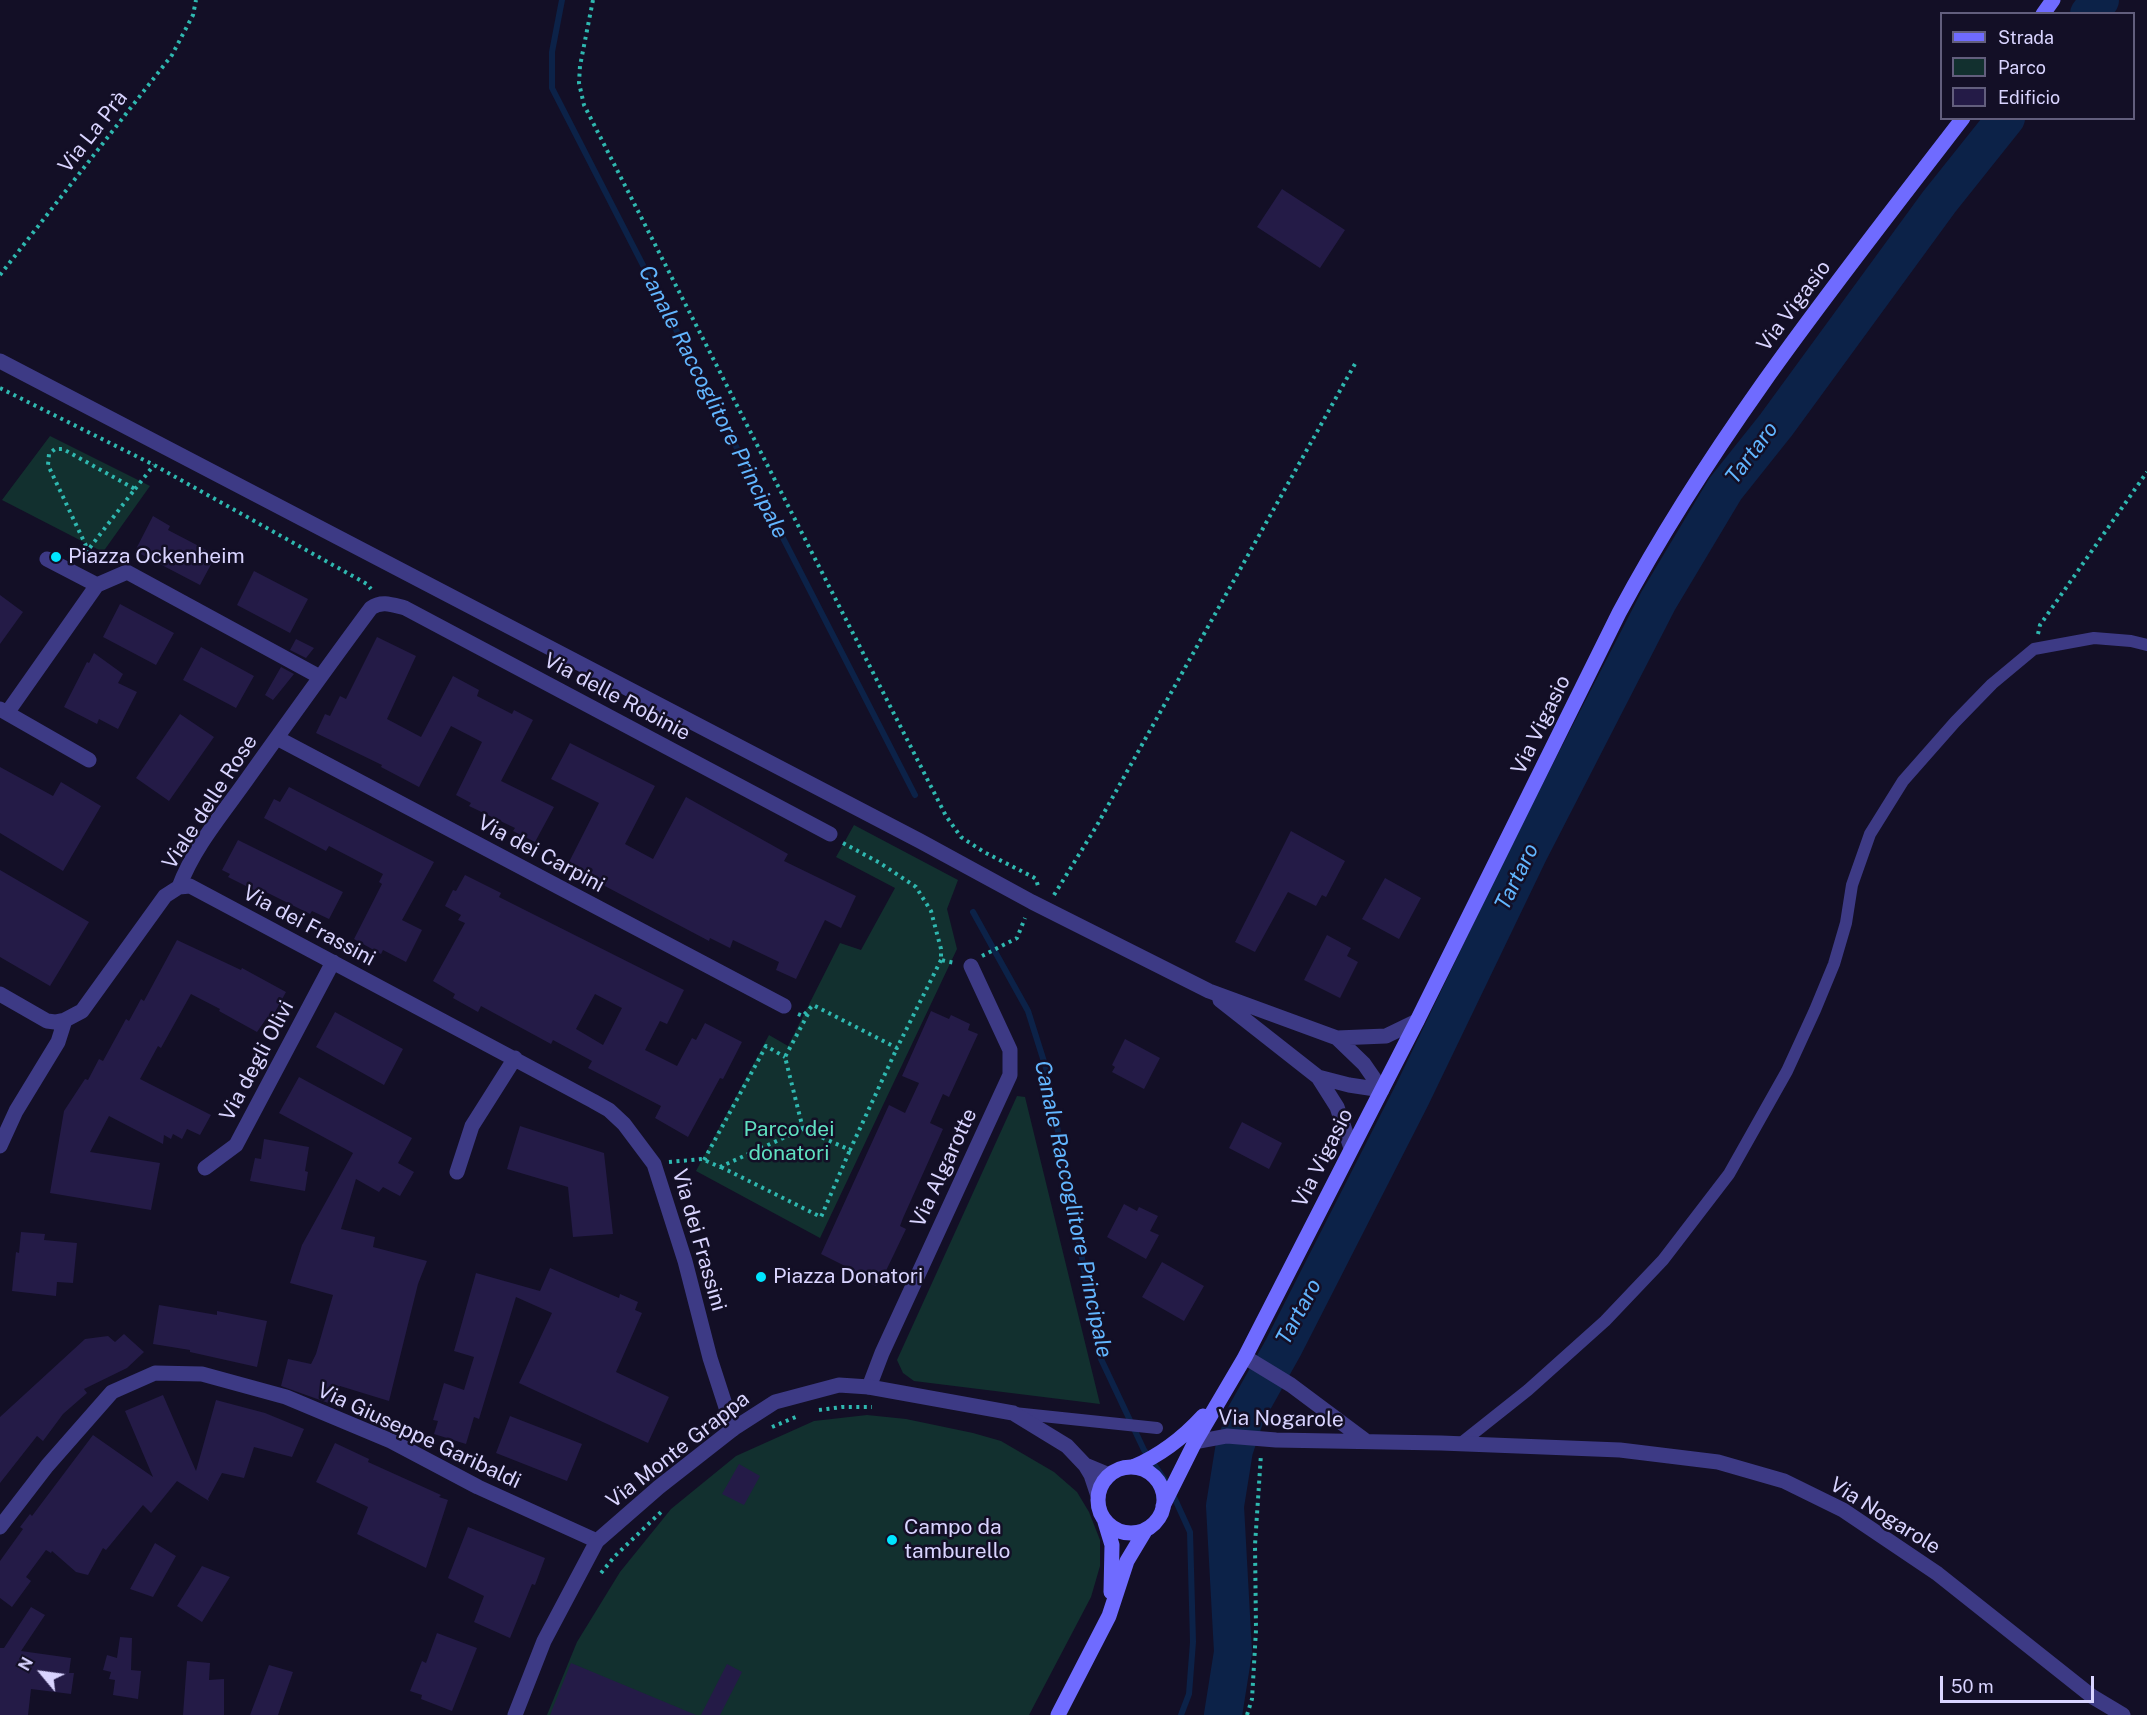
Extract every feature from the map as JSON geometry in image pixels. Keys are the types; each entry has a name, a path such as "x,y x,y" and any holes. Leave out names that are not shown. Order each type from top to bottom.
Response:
{"main road":[{"name":"Via Vigasio","path":"1121,1470 1155,1457 1200,1425 1250,1359 1351,1148 1417,1022 1619,613 1651,554 1755,394 1809,319 1961,120"},
{"name":"Via Vigasio","path":"1163,1506 1195,1442 1200,1425"},
{"path":"1058,1715 1109,1616 1127,1561 1163,1506 1163,1490 1154,1476 1145,1470 1121,1470 1104,1481 1098,1496 1100,1513 1112,1545 1109,1616"},
{"path":"1104,1521 1117,1531 1126,1533 1151,1526"}],"street":[{"path":"0,361 1046,909 1209,991 1336,1038 1364,1064 1382,1090"},
{"path":"47,559 97,585"},
{"path":"89,759 4,711 97,585 127,572 320,677"},
{"name":"Viale delle Rose","path":"65,1020 82,1011 165,896 179,887 186,869 209,832 320,677 371,608 383,603"},
{"name":"Via delle Robinie","path":"383,603 405,608 830,834"},
{"name":"Via dei Carpini","path":"277,738 784,1006"},
{"name":"Via dei Frassini","path":"179,887 190,886 515,1058 609,1110 624,1124 654,1164 685,1261 710,1358 733,1429"},
{"name":"Via Algarotte","path":"869,1387 882,1353 1010,1075 1010,1050 977,961"},
{"name":"Via degli Olivi","path":"205,1167 236,1145 333,962"},
{"path":"1209,991 1318,1077 1337,1107 1351,1148"},
{"path":"0,994 47,1021 65,1020 58,1042 16,1111 0,1146"},
{"path":"1336,1038 1386,1036 1417,1022"},
{"path":"457,1172 472,1126 515,1058"},
{"path":"1318,1077 1382,1090"},
{"name":"Via Nogarole","path":"1250,1359 1292,1385 1366,1442"},
{"name":"Via Giuseppe Garibaldi","path":"0,1527 47,1466 112,1392 154,1373 190,1373 202,1374 286,1397 391,1441 478,1487 597,1541"},
{"name":"Via Monte Grappa","path":"515,1715 544,1641 597,1541 733,1429 775,1402 840,1385 869,1387 1013,1413 1066,1446 1085,1465 1098,1496"},
{"path":"1323,1441 1332,1430 1334,1419"},
{"name":"Via Nogarole","path":"1195,1442 1227,1436 1631,1451 1718,1462 1784,1481 1844,1510 1938,1574 2093,1697 2123,1715"},
{"name":"Via Monte Grappa","path":"1085,1465 1121,1470"}],"lane":[{"path":"1460,1444 1528,1390 1605,1321 1664,1260 1730,1174 1787,1071 1815,1010 1834,964 1846,923 1852,885 1870,834 1903,781 1992,684 2034,649 2094,638 2131,641 2147,645"},
{"name":"Via Monte Grappa","path":"1013,1413 1151,1427"}],"path":[{"name":"Via La Prà","path":"0,275 172,55 193,15 196,0"},
{"path":"593,0 580,66 579,83 584,105 946,816 961,837 984,852 1036,879 1038,889"},
{"path":"1046,909 1096,827 1356,362"},
{"path":"0,388 154,465 367,584 383,603"},
{"path":"88,550 48,465 49,454 55,449 63,449 135,489"},
{"path":"79,575 88,550 154,465"},
{"path":"2034,649 2040,625 2147,472"},
{"path":"654,1164 704,1160 821,1217 897,1048 941,960 931,912 916,887 830,834"},
{"path":"941,960 977,961 1017,938 1027,910"},
{"path":"784,1006 803,1016 813,1005"},
{"path":"813,1005 897,1048"},
{"path":"803,1129 785,1056 813,1005"},
{"path":"704,1160 766,1046 785,1056"},
{"path":"720,1167 803,1129 850,1150"},
{"path":"814,1411 842,1407 875,1408"},
{"path":"770,1428 805,1413"},
{"path":"1247,1715 1252,1699 1256,1630 1255,1545 1262,1438"},
{"path":"597,1578 615,1556 662,1510"}],"green space":[{"path":"50,436 150,486 103,552 2,500"},
{"name":"Parco dei donatori","path":"854,825 958,880 947,909 957,949 820,1238 696,1171 769,1035 788,1046 840,943 861,950 895,888 836,857"},
{"path":"1017,1096 1025,1097 1100,1404 914,1381 903,1373 897,1360"},
{"path":"867,1415 906,1419 1001,1441 1054,1472 1077,1492 1089,1512 1100,1540 1100,1566 1091,1597 1029,1715 547,1715 577,1642 620,1572 671,1509 736,1456 814,1421"}],"building":[{"path":"1282,189 1345,230 1320,268 1257,227"},
{"path":"153,516 170,526 168,530 216,555 200,585 135,551"},
{"path":"254,571 308,599 290,633 237,605"},
{"path":"0,595 23,612 0,644"},
{"path":"120,604 174,633 156,665 103,637"},
{"path":"377,637 416,656 387,719 421,737 453,676 479,690 477,696 512,714 514,710 533,720 501,781 554,807 535,842 513,831 515,828 469,806 471,803 456,795 482,742 451,726 419,787 381,767 382,765 316,733 325,714 330,716 340,696 346,699"},
{"path":"296,639 314,648 306,658 290,650"},
{"path":"201,647 254,676 236,708 183,680"},
{"path":"94,653 123,674 118,683 137,692 118,729 99,719 97,724 64,707"},
{"path":"281,667 294,674 273,700 265,695"},
{"path":"180,714 214,737 169,801 136,778"},
{"path":"570,743 655,786 625,844 653,859 686,797 788,854 784,861 856,896 841,928 825,920 796,979 776,970 779,962 733,940 730,948 710,938 709,941 567,866 599,803 551,779"},
{"path":"0,767 53,796 61,782 101,806 63,871 0,833"},
{"path":"289,787 434,862 402,920 422,930 406,962 383,950 381,954 354,939 382,884 379,882 383,874 329,846 326,851 264,818 274,799 280,802"},
{"path":"1291,831 1345,861 1326,897 1322,895 1316,906 1288,892 1255,952 1235,942"},
{"path":"238,840 343,892 329,919 312,911 310,914 266,892 264,895 228,877 230,874 222,870"},
{"path":"0,870 89,922 50,986 0,957"},
{"path":"465,875 501,893 499,897 684,990 667,1024 660,1021 645,1050 677,1066 692,1038 696,1040 705,1023 742,1042 688,1137 655,1118 661,1106 588,1068 592,1061 553,1040 551,1044 481,1006 478,1012 453,998 455,994 433,981 465,923 458,920 461,915 445,906 453,890 456,891","holes":["595,994 622,1008 603,1045 576,1029"]},
{"path":"1385,878 1421,898 1399,939 1362,919"},
{"path":"1327,935 1351,948 1347,956 1358,962 1340,998 1304,980"},
{"path":"177,940 241,970 242,968 286,992 270,1021 266,1019 257,1032 191,994 161,1048 158,1046 140,1079 211,1115 200,1135 187,1129 182,1139 173,1134 171,1139 164,1135 163,1144 109,1116 90,1152 160,1163 151,1210 50,1193 64,1111 85,1079 88,1080 99,1059 103,1061 126,1019 129,1021 141,999 144,1001"},
{"path":"931,1011 949,1019 951,1015 970,1024 968,1030 978,1034 949,1097 943,1094 930,1123 943,1129 900,1226 906,1229 883,1277 880,1276 876,1286 859,1278 861,1274 821,1254 889,1105 905,1113 919,1083 902,1076"},
{"path":"335,1012 403,1049 384,1085 316,1047"},
{"path":"1125,1039 1160,1058 1144,1089 1112,1072 1115,1067 1112,1065"},
{"path":"299,1077 412,1138 398,1163 414,1172 400,1196 383,1187 379,1192 356,1179 341,1229 375,1237 373,1247 427,1261 418,1284 389,1401 340,1386 334,1405 281,1386 288,1359 311,1364 316,1354 333,1295 290,1283 302,1245 353,1153 279,1113"},
{"path":"1242,1122 1282,1143 1269,1169 1229,1148"},
{"path":"520,1126 604,1153 613,1234 573,1237 568,1187 507,1169"},
{"path":"264,1139 309,1147 305,1171 308,1172 305,1191 250,1181 255,1158 261,1159"},
{"path":"1124,1204 1137,1211 1139,1207 1158,1216 1150,1231 1159,1235 1146,1259 1107,1237"},
{"path":"21,1232 45,1234 44,1240 77,1243 73,1283 57,1282 56,1296 12,1291 16,1252 19,1253"},
{"path":"1162,1262 1204,1286 1184,1321 1142,1297"},
{"path":"550,1268 619,1298 620,1294 638,1302 635,1310 642,1313 616,1372 669,1397 648,1443 519,1383 552,1313 516,1297 479,1419 474,1417 466,1444 434,1434 438,1421 433,1420 444,1383 464,1390 474,1357 454,1351 476,1273 540,1291"},
{"path":"159,1305 217,1315 217,1311 267,1321 257,1367 190,1352 190,1350 153,1344"},
{"path":"124,1334 144,1352 127,1368 84,1389 87,1393 63,1414 43,1441 37,1436 0,1483 0,1417 85,1339 108,1336 115,1342"},
{"path":"163,1395 196,1471 216,1400 265,1413 304,1429 292,1457 254,1447 244,1478 222,1473 209,1501 177,1481 151,1513 143,1505 106,1550 103,1548 88,1575 76,1572 52,1551 51,1553 46,1550 26,1577 31,1581 12,1607 0,1598 0,1561 23,1529 20,1527 30,1514 32,1516 93,1435 153,1477 125,1411"},
{"path":"510,1416 582,1444 567,1481 496,1453"},
{"path":"335,1443 369,1459 368,1462 448,1500 426,1568 357,1534 368,1507 316,1482"},
{"path":"739,1464 760,1476 744,1505 722,1494"},
{"path":"468,1527 545,1558 510,1638 474,1622 484,1596 448,1578"},
{"path":"155,1543 176,1556 153,1597 130,1589"},
{"path":"202,1566 230,1577 202,1622 177,1606"},
{"path":"31,1607 45,1615 21,1651 71,1658 69,1673 74,1673 71,1694 31,1689 28,1715 0,1715 0,1648 4,1648"},
{"path":"437,1633 477,1648 452,1711 421,1699 422,1695 410,1691 422,1661 426,1663"},
{"path":"120,1637 132,1638 131,1670 141,1671 138,1699 113,1695 115,1680 109,1679 111,1672 103,1670 107,1655 117,1658"},
{"path":"187,1661 210,1663 209,1680 224,1679 224,1715 183,1715"},
{"path":"571,1663 696,1715 550,1715"},
{"path":"727,1664 742,1672 720,1715 701,1715"},
{"path":"269,1665 293,1672 278,1715 250,1715"}],"waterway":[{"name":"Canale Raccoglitore Principale","path":"562,0 552,52 552,88 915,795"},
{"name":"Tartaro","path":"2091,12 2100,0"},
{"name":"Tartaro","path":"1223,1715 1233,1652 1225,1506 1234,1450 1246,1414 1283,1348 1412,1095 1529,852 1658,601 1725,489 1776,425 1939,202 2004,120"},
{"name":"Canale Raccoglitore Principale","path":"973,912 1028,1011 1046,1068 1101,1359 1144,1450 1169,1486 1190,1532 1193,1642 1189,1694 1181,1715"}],"place":[{"name":"Piazza Ockenheim","path":"56,557"},
{"name":"Piazza Donatori","path":"761,1277"},
{"name":"Campo da tamburello","path":"892,1540"}]}
